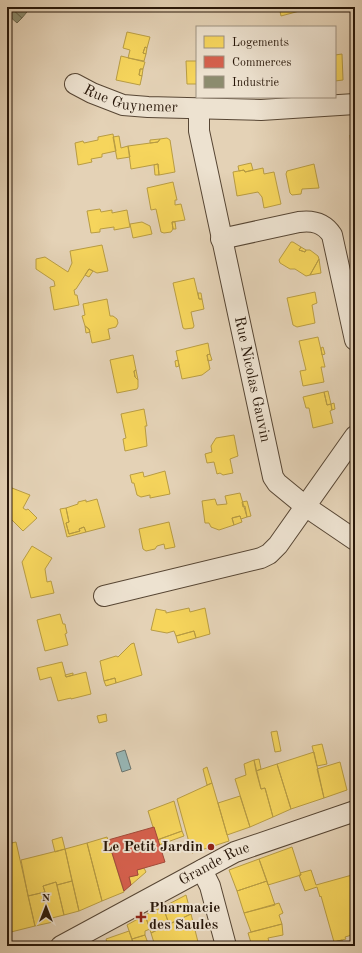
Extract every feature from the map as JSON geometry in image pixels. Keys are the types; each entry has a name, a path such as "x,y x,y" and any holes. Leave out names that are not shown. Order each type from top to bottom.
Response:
{"street":[{"name":"Rue Guynemer","path":"75,84 92,93 123,105 148,107 261,110 355,104"},
{"name":"Rue Nicolas Gauvin","path":"199,108 199,131 273,477 277,483 305,506 355,540"},
{"path":"222,239 299,222 309,221 324,226 332,235 355,340"},
{"path":"104,596 261,558 269,554 278,545 355,436"},
{"name":"Grande Rue","path":"61,946 235,852 355,811"},
{"path":"202,870 210,886 226,946"}],"water":[{"path":"125,750 131,769 122,772 116,753"}],"building: Logements":[{"path":"279,7 306,7 307,9 281,16"},
{"path":"127,32 150,37 147,48 145,47 143,53 146,54 144,61 128,58 130,50 123,48"},
{"path":"145,47 147,48 146,54 143,53"},
{"path":"342,54 343,80 336,81 336,55"},
{"path":"121,56 145,62 143,69 140,69 139,75 142,76 140,85 116,80"},
{"path":"186,61 196,61 196,84 187,84"},
{"path":"140,69 143,69 142,76 139,75"},
{"path":"113,134 116,151 102,154 102,157 91,159 92,162 78,165 75,143 98,140 98,137"},
{"path":"355,134 355,149 351,149 350,135"},
{"path":"119,136 121,148 128,146 130,157 117,159 113,137"},
{"path":"167,138 170,140 175,172 159,175 158,164 131,169 128,146 158,142 160,139"},
{"path":"160,139 158,142 150,143 150,140"},
{"path":"251,163 253,170 245,172 244,170 239,171 238,166"},
{"path":"158,164 159,175 155,175 154,165"},
{"path":"314,164 319,188 302,189 301,194 292,195 290,193 286,174 287,171"},
{"path":"263,168 264,174 274,172 281,204 264,208 262,197 258,192 237,196 233,172 244,170 245,172"},
{"path":"173,182 177,200 175,200 175,205 181,204 185,220 172,222 173,229 171,232 164,233 161,232 156,209 151,210 147,188"},
{"path":"100,209 101,212 112,210 112,213 127,210 130,227 114,230 114,227 100,229 100,232 91,233 87,211"},
{"path":"142,222 150,226 152,234 133,238 130,224"},
{"path":"172,222 175,222 176,229 173,229"},
{"path":"291,242 301,247 299,250 305,252 306,250 310,250 318,256 319,259 310,275 306,276 295,269 290,269 280,263 279,260"},
{"path":"102,245 108,271 97,273 89,269 74,290 75,295 77,295 79,305 54,310 50,287 55,286 54,281 36,269 36,259 45,257 68,272 72,263 70,251"},
{"path":"301,247 306,250 305,252 299,250"},
{"path":"319,259 321,273 310,275"},
{"path":"89,269 93,271 89,277 85,275"},
{"path":"194,278 199,299 202,299 204,309 191,312 194,326 193,328 185,329 183,328 173,283"},
{"path":"315,292 317,303 312,305 315,323 297,327 293,325 287,298"},
{"path":"198,293 201,293 202,299 199,299"},
{"path":"107,299 110,316 117,319 118,323 116,327 108,329 110,339 92,343 89,329 85,326 82,316 85,315 83,304"},
{"path":"85,326 89,329 90,332 86,333"},
{"path":"318,337 325,367 321,367 324,382 303,386 300,371 306,370 299,341"},
{"path":"208,343 210,354 207,355 210,369 202,375 182,379 176,351"},
{"path":"323,347 325,354 322,355 321,348"},
{"path":"210,354 212,360 208,361 207,355"},
{"path":"133,355 136,370 134,371 135,377 138,380 138,387 137,389 117,393 110,360"},
{"path":"178,360 179,366 176,367 175,361"},
{"path":"136,370 138,380 135,377 134,371"},
{"path":"328,391 331,404 327,405 324,392"},
{"path":"324,392 327,405 331,404 332,410 330,411 333,423 313,428 309,408 306,408 303,397"},
{"path":"334,403 335,409 332,410 331,404"},
{"path":"144,409 147,426 145,426 147,446 125,451 123,439 126,438 121,414"},
{"path":"234,435 238,456 230,459 233,473 223,475 220,473 217,474 214,462 207,463 205,454 212,452 211,446 216,438"},
{"path":"165,471 170,494 150,498 150,495 141,497 137,495 130,475 143,472 144,477"},
{"path":"12,488 30,495 23,508 26,510 28,509 37,518 23,531 12,520 7,522 7,500"},
{"path":"240,493 247,517 241,519 240,516 232,518 234,525 219,530 211,527 209,523 205,523 202,501 215,499 217,505 227,504 225,496"},
{"path":"97,499 105,527 86,532 84,527 79,529 80,531 69,534 66,523 69,522 66,508 78,504 78,502 86,500 86,502"},
{"path":"247,501 251,516 247,517 245,506 243,507 242,502"},
{"path":"66,508 69,522 66,523 69,534 80,531 79,529 84,527 86,532 67,537 60,509"},
{"path":"240,516 242,522 234,525 232,518"},
{"path":"169,522 175,547 165,549 164,544 157,546 155,549 146,551 143,549 139,529"},
{"path":"32,546 52,558 45,569 47,582 51,581 54,593 31,598 22,562"},
{"path":"189,608 190,612 205,608 210,634 196,638 194,631 176,636 174,631 167,633 151,630 156,609 166,611 166,613"},
{"path":"60,614 63,624 65,624 67,633 65,634 68,645 45,651 37,620"},
{"path":"194,631 196,638 178,643 176,636"},
{"path":"134,643 142,675 116,683 115,678 104,681 100,661 116,656 118,657 131,644"},
{"path":"62,662 66,677 86,672 91,694 58,701 51,677 40,680 37,668"},
{"path":"73,673 73,675 66,677 65,675"},
{"path":"115,678 116,683 106,686 104,681"},
{"path":"106,714 107,721 99,723 97,716"},
{"path":"277,731 281,751 275,752 271,732"},
{"path":"322,744 327,764 317,766 312,746"},
{"path":"314,752 324,798 291,809 277,764"},
{"path":"259,759 261,769 256,771 254,760"},
{"path":"254,760 261,789 265,788 273,817 250,827 235,779 246,775 244,764"},
{"path":"340,762 347,790 324,798 317,769"},
{"path":"277,764 291,809 273,817 265,788 261,789 256,771"},
{"path":"207,767 212,783 207,785 203,769"},
{"path":"212,783 229,841 192,853 177,799"},
{"path":"240,796 250,827 227,835 218,803"},
{"path":"174,801 182,831 157,840 148,811"},
{"path":"182,831 184,836 159,845 157,840"},
{"path":"62,837 65,849 55,852 52,840"},
{"path":"107,837 124,892 102,901 87,843"},
{"path":"16,842 35,926 7,933 7,844"},
{"path":"87,843 102,901 79,911 65,849"},
{"path":"292,847 301,875 268,885 259,859"},
{"path":"65,849 72,881 57,885 56,882 43,886 45,892 28,896 21,860"},
{"path":"259,859 267,881 237,891 229,870"},
{"path":"144,868 146,872 131,885 129,877 138,875 137,870"},
{"path":"311,870 316,885 352,875 355,885 355,934 345,937 346,939 334,942 317,887 305,891 299,875 301,875 300,873"},
{"path":"72,881 79,911 64,915 57,885"},
{"path":"267,881 275,905 244,913 237,891"},
{"path":"56,882 64,915 52,918 53,922 35,926 28,896 45,892 43,886"},
{"path":"186,895 191,914 169,924 163,907"},
{"path":"279,903 283,913 279,915 282,924 251,932 244,913"},
{"path":"163,907 169,924 151,933 145,915"},
{"path":"191,914 198,942 189,946 155,946 151,933"},
{"path":"145,915 150,929 145,931 145,935 132,939 127,925"},
{"path":"282,924 283,935 268,938 270,946 252,946 248,933"},
{"path":"129,931 134,946 108,946 106,939"},
{"path":"145,935 149,946 134,946 132,939"},
{"path":"342,940 344,946 336,946 334,942"},
{"path":"355,940 355,946 344,946 343,944"},
{"path":"198,942 197,946 189,946"}],"building: Commerces":[{"path":"154,827 165,862 137,870 138,875 129,877 131,885 124,891 108,840"}],"building: Industrie":[{"path":"7,7 10,7 22,18 17,23 7,14"},
{"path":"10,7 31,7 22,18"}],"place":[{"name":"Le Petit Jardin","path":"211,847"},
{"name":"Pharmacie des Saules","path":"141,917"}]}
